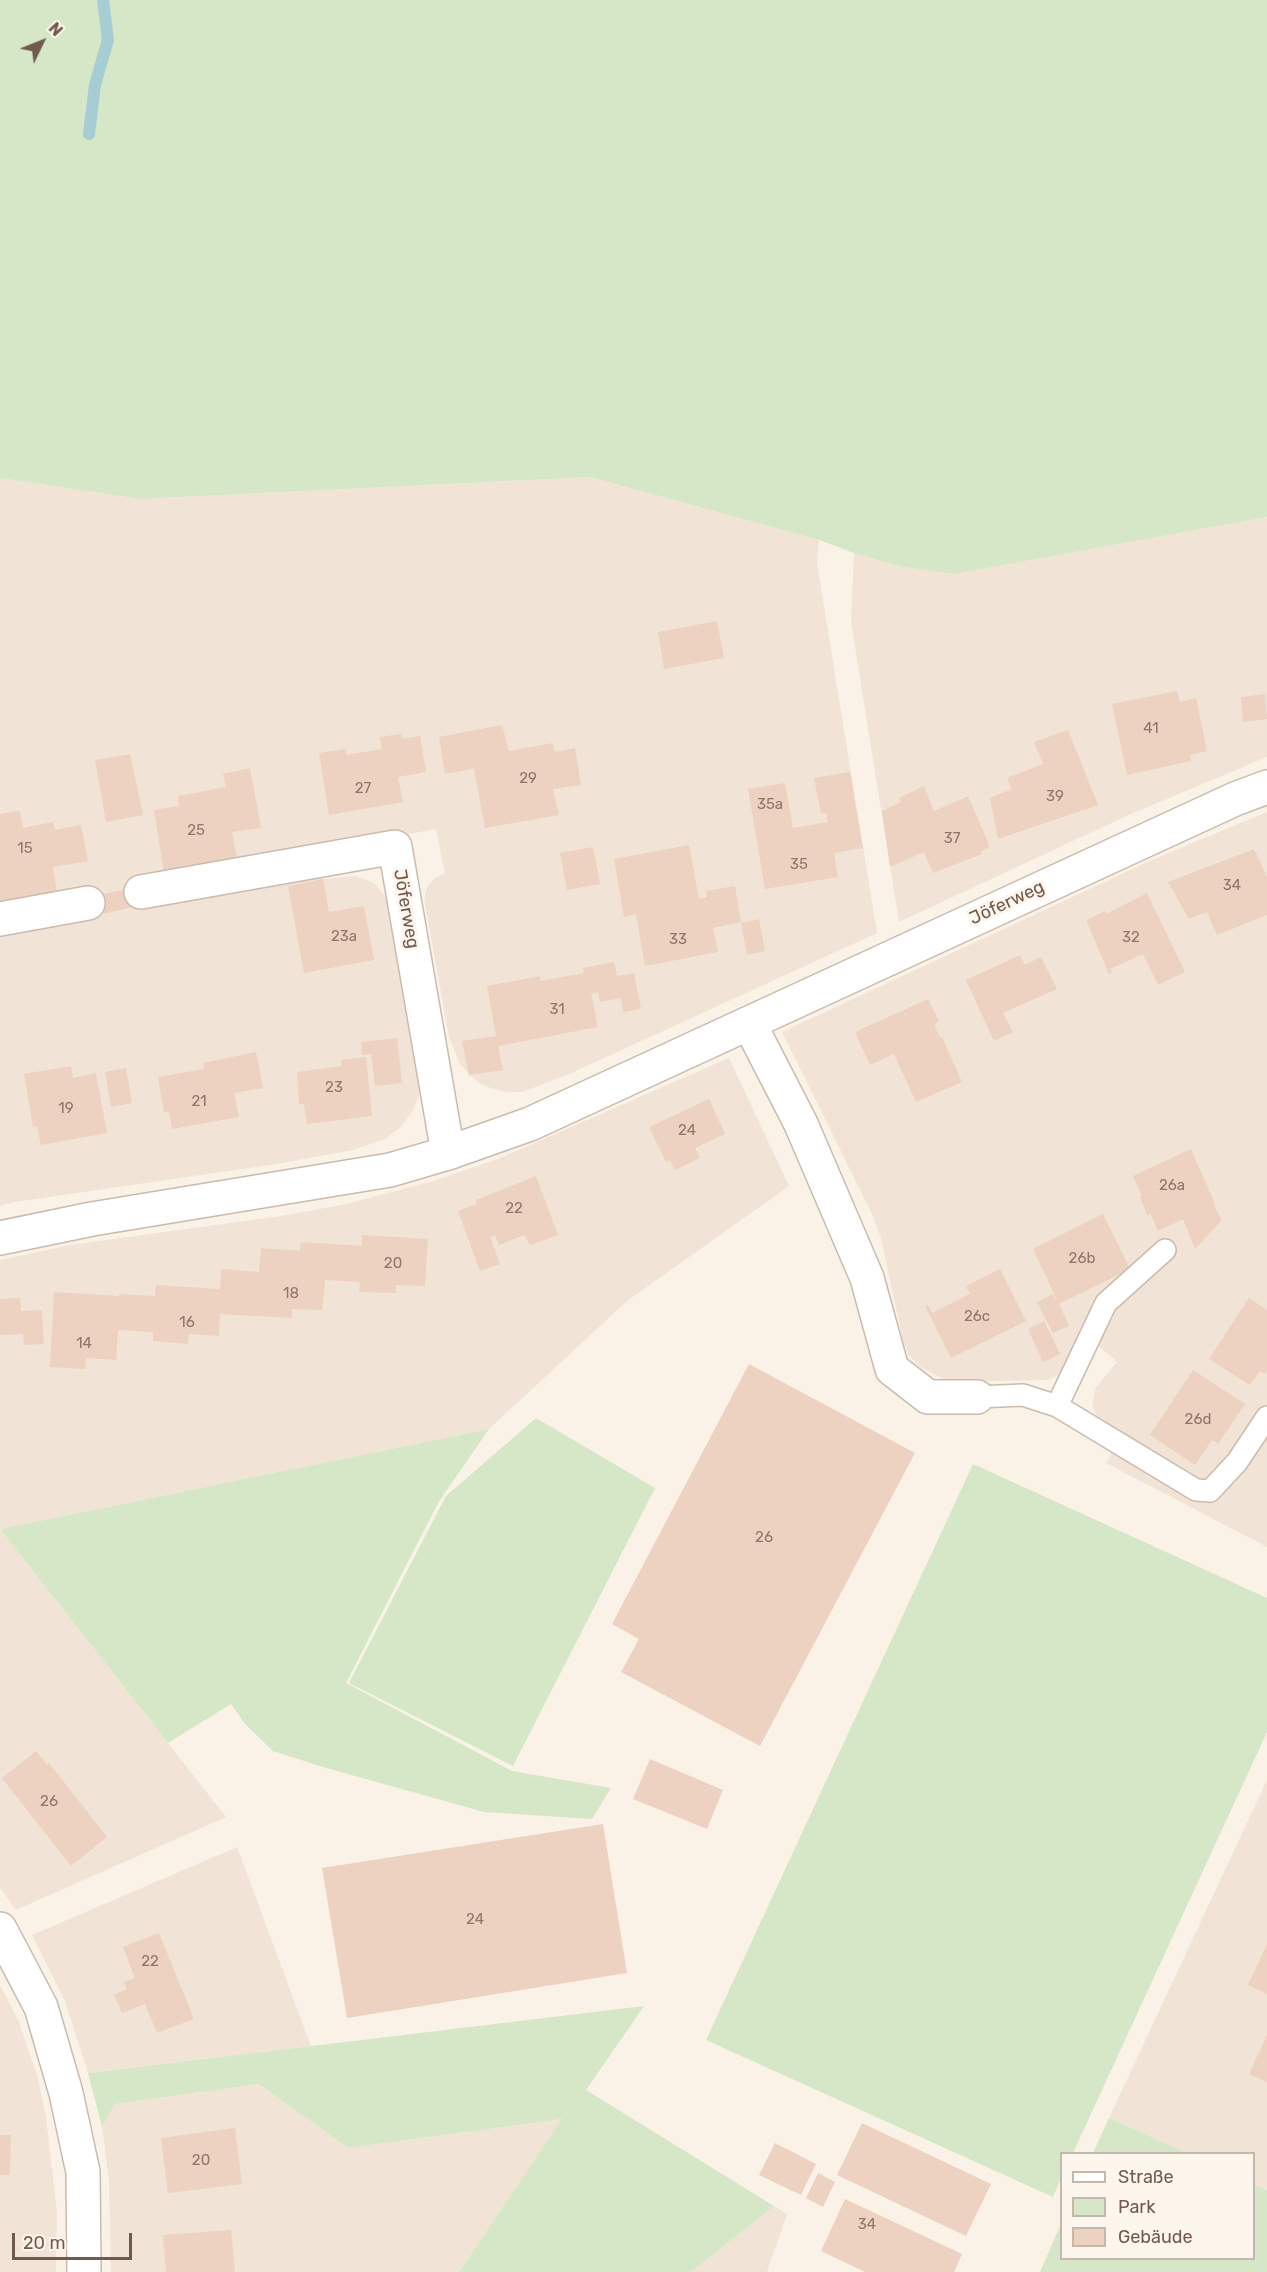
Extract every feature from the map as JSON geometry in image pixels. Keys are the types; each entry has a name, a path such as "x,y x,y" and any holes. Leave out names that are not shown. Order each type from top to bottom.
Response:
{"street":[{"name":"Jöferweg","path":"0,1238 92,1219 390,1170 448,1153 530,1124 1224,804 1267,787"},
{"name":"Jöferweg","path":"141,892 395,847 448,1153"},
{"path":"0,919 88,903"},
{"path":"749,1023 801,1124 867,1278 892,1369 928,1397 977,1396"},
{"path":"0,1929 41,2007 66,2093 83,2172 84,2272"}],"lane":[{"path":"1057,1406 1106,1303 1165,1251"},
{"path":"977,1396 1023,1395 1057,1406 1196,1490 1210,1491 1237,1462 1267,1417"}],"shaded area":[{"path":"590,477 819,540 817,563 877,933 565,1076 522,1092 508,1092 481,1084 471,1076 460,1064 449,1037 425,904 425,894 429,884 436,877 445,874 436,829 319,850 323,879 354,876 374,883 390,906 420,1076 419,1095 412,1112 400,1128 385,1139 353,1150 277,1164 0,1206 0,478 140,499"},
{"path":"1267,517 1267,757 1131,814 899,922 851,622 854,553 903,567 954,574"},
{"path":"1267,812 1267,1547 1106,1463 1122,1433 1105,1426 1097,1417 1092,1404 1096,1387 1117,1362 1092,1340 1060,1374 1048,1380 949,1382 919,1366 908,1354 903,1341 881,1238 871,1212 782,1032 1154,859"},
{"path":"729,1058 789,1186 627,1301 489,1429 0,1529 0,1260 70,1245 281,1216 346,1204 436,1180 498,1159"},
{"path":"0,1529 226,1817 16,1910 0,1888"},
{"path":"1267,1780 1267,2190 1255,2184 1255,2152 1185,2152 1109,2118"},
{"path":"237,1847 311,2046 88,2073 65,2001 32,1935"},
{"path":"0,1985 18,2020 37,2075 46,2117 57,2213 56,2272 0,2272"},
{"path":"259,2084 348,2148 563,2119 459,2272 111,2272 109,2182 102,2127 115,2104"},
{"path":"774,2206 787,2214 767,2272 691,2272"}],"green space":[{"path":"0,0 1267,0 1267,517 954,574 903,567 819,540 590,477 140,499 0,478"},
{"path":"536,1418 655,1488 513,1766 349,1683 446,1496"},
{"path":"489,1429 438,1503 346,1683 512,1771 611,1788 592,1819 484,1812 323,1767 273,1751 245,1724 231,1704 168,1743 0,1529"},
{"path":"973,1464 1267,1598 1267,1732 1073,2152 1060,2152 1060,2180 1053,2197 706,2040"},
{"path":"644,2006 586,2090 774,2206 691,2272 459,2272 562,2119 348,2148 259,2084 115,2104 102,2127 88,2073"},
{"path":"1109,2118 1185,2152 1093,2152"},
{"path":"1255,2184 1267,2190 1267,2272 1040,2272 1060,2226 1060,2260 1255,2260"}],"building":[{"path":"717,621 724,658 664,669 658,632"},
{"path":"1177,691 1180,702 1196,698 1207,751 1190,755 1191,761 1127,775 1112,704"},
{"path":"1265,694 1267,719 1243,722 1241,697"},
{"path":"502,725 509,751 553,743 555,752 575,748 581,785 553,789 559,815 485,828 474,769 445,774 439,737"},
{"path":"1068,730 1098,805 998,839 990,798 1012,789 1007,778 1043,764 1034,742"},
{"path":"401,734 402,739 420,736 426,772 398,777 403,802 329,815 319,753 346,749 346,755 382,749 380,737"},
{"path":"130,754 143,815 106,822 95,760"},
{"path":"250,768 261,828 232,832 237,859 164,873 154,810 179,806 178,796 226,787 223,774"},
{"path":"850,772 863,848 834,853 838,877 765,889 748,789 785,783 793,828 828,822 826,813 821,814 814,778"},
{"path":"924,786 934,811 968,796 990,847 981,851 982,854 933,873 924,852 890,867 882,811 901,802 899,798"},
{"path":"20,811 23,828 53,822 55,830 81,825 88,861 53,867 57,893 0,904 0,814"},
{"path":"689,845 699,899 707,897 706,891 735,886 741,922 713,928 718,952 645,966 636,914 624,917 614,859"},
{"path":"593,847 600,884 567,890 560,853"},
{"path":"1254,849 1267,877 1267,915 1217,935 1207,912 1189,919 1168,882"},
{"path":"323,879 329,912 364,906 374,960 304,973 288,886"},
{"path":"132,888 137,906 102,914 98,895"},
{"path":"1147,893 1185,972 1158,985 1143,954 1110,969 1112,972 1109,974 1087,922 1105,911 1106,914"},
{"path":"759,919 765,951 747,955 741,923"},
{"path":"1020,955 1025,965 1041,957 1057,989 1003,1013 1013,1032 994,1041 966,980"},
{"path":"614,962 617,976 634,973 641,1009 623,1012 621,998 600,1002 598,992 591,993 598,1027 498,1046 503,1070 469,1075 462,1041 496,1036 487,986 540,976 540,981 584,973 583,968"},
{"path":"928,999 939,1021 934,1024 962,1082 916,1102 894,1054 870,1065 855,1032"},
{"path":"397,1038 402,1083 375,1086 371,1054 362,1055 361,1042"},
{"path":"256,1052 263,1088 234,1093 239,1117 172,1129 169,1111 164,1112 158,1077 204,1069 203,1063"},
{"path":"366,1057 372,1116 307,1124 304,1104 299,1104 297,1072 342,1066 341,1060"},
{"path":"71,1066 73,1078 96,1073 107,1133 41,1145 37,1126 33,1127 24,1074"},
{"path":"126,1068 132,1103 111,1107 105,1072"},
{"path":"709,1099 725,1134 695,1148 700,1158 675,1170 670,1160 666,1162 649,1127"},
{"path":"1191,1149 1222,1220 1195,1249 1183,1219 1158,1231 1151,1214 1147,1215 1133,1176"},
{"path":"536,1176 558,1235 530,1245 524,1235 499,1245 495,1235 490,1237 500,1264 480,1271 458,1211 477,1204 476,1200"},
{"path":"1103,1214 1130,1269 1059,1304 1033,1249"},
{"path":"362,1235 428,1239 425,1286 396,1285 396,1293 359,1292 360,1282 325,1280 322,1310 292,1309 292,1318 220,1314 219,1336 189,1334 188,1344 153,1341 153,1332 118,1330 116,1360 86,1358 85,1369 50,1367 54,1292 155,1296 156,1285 220,1289 221,1269 259,1272 261,1248 300,1251 301,1242 362,1246"},
{"path":"1000,1269 1026,1321 951,1358 925,1306 928,1305 932,1313 970,1294 966,1286"},
{"path":"1053,1294 1069,1326 1053,1333 1037,1302"},
{"path":"20,1298 21,1311 42,1310 44,1344 24,1345 23,1334 0,1335 0,1299"},
{"path":"1249,1298 1267,1310 1267,1371 1265,1374 1260,1371 1250,1385 1209,1359"},
{"path":"1044,1321 1060,1354 1043,1362 1028,1329"},
{"path":"749,1364 915,1453 760,1746 621,1672 639,1639 612,1624"},
{"path":"1193,1370 1245,1404 1218,1444 1212,1440 1195,1465 1150,1435"},
{"path":"36,1751 47,1765 49,1763 107,1837 71,1866 2,1778"},
{"path":"650,1759 723,1790 707,1829 633,1799"},
{"path":"603,1824 627,1973 347,2018 322,1868"},
{"path":"159,1933 194,2019 157,2033 145,2004 122,2013 114,1995 127,1989 124,1982 135,1978 123,1947"},
{"path":"1267,1944 1267,1994 1248,1985"},
{"path":"1267,2035 1267,2082 1249,2074"},
{"path":"862,2123 991,2184 966,2236 837,2175"},
{"path":"235,2128 242,2184 168,2193 161,2138"},
{"path":"0,2135 11,2135 10,2175 0,2175"},
{"path":"775,2143 816,2164 801,2195 759,2175"},
{"path":"818,2173 835,2182 823,2207 806,2198"},
{"path":"845,2199 962,2254 954,2272 865,2272 821,2251"},
{"path":"231,2230 235,2272 166,2272 163,2235"}],"waterway":[{"path":"89,134 95,85 108,40 103,0"}]}
